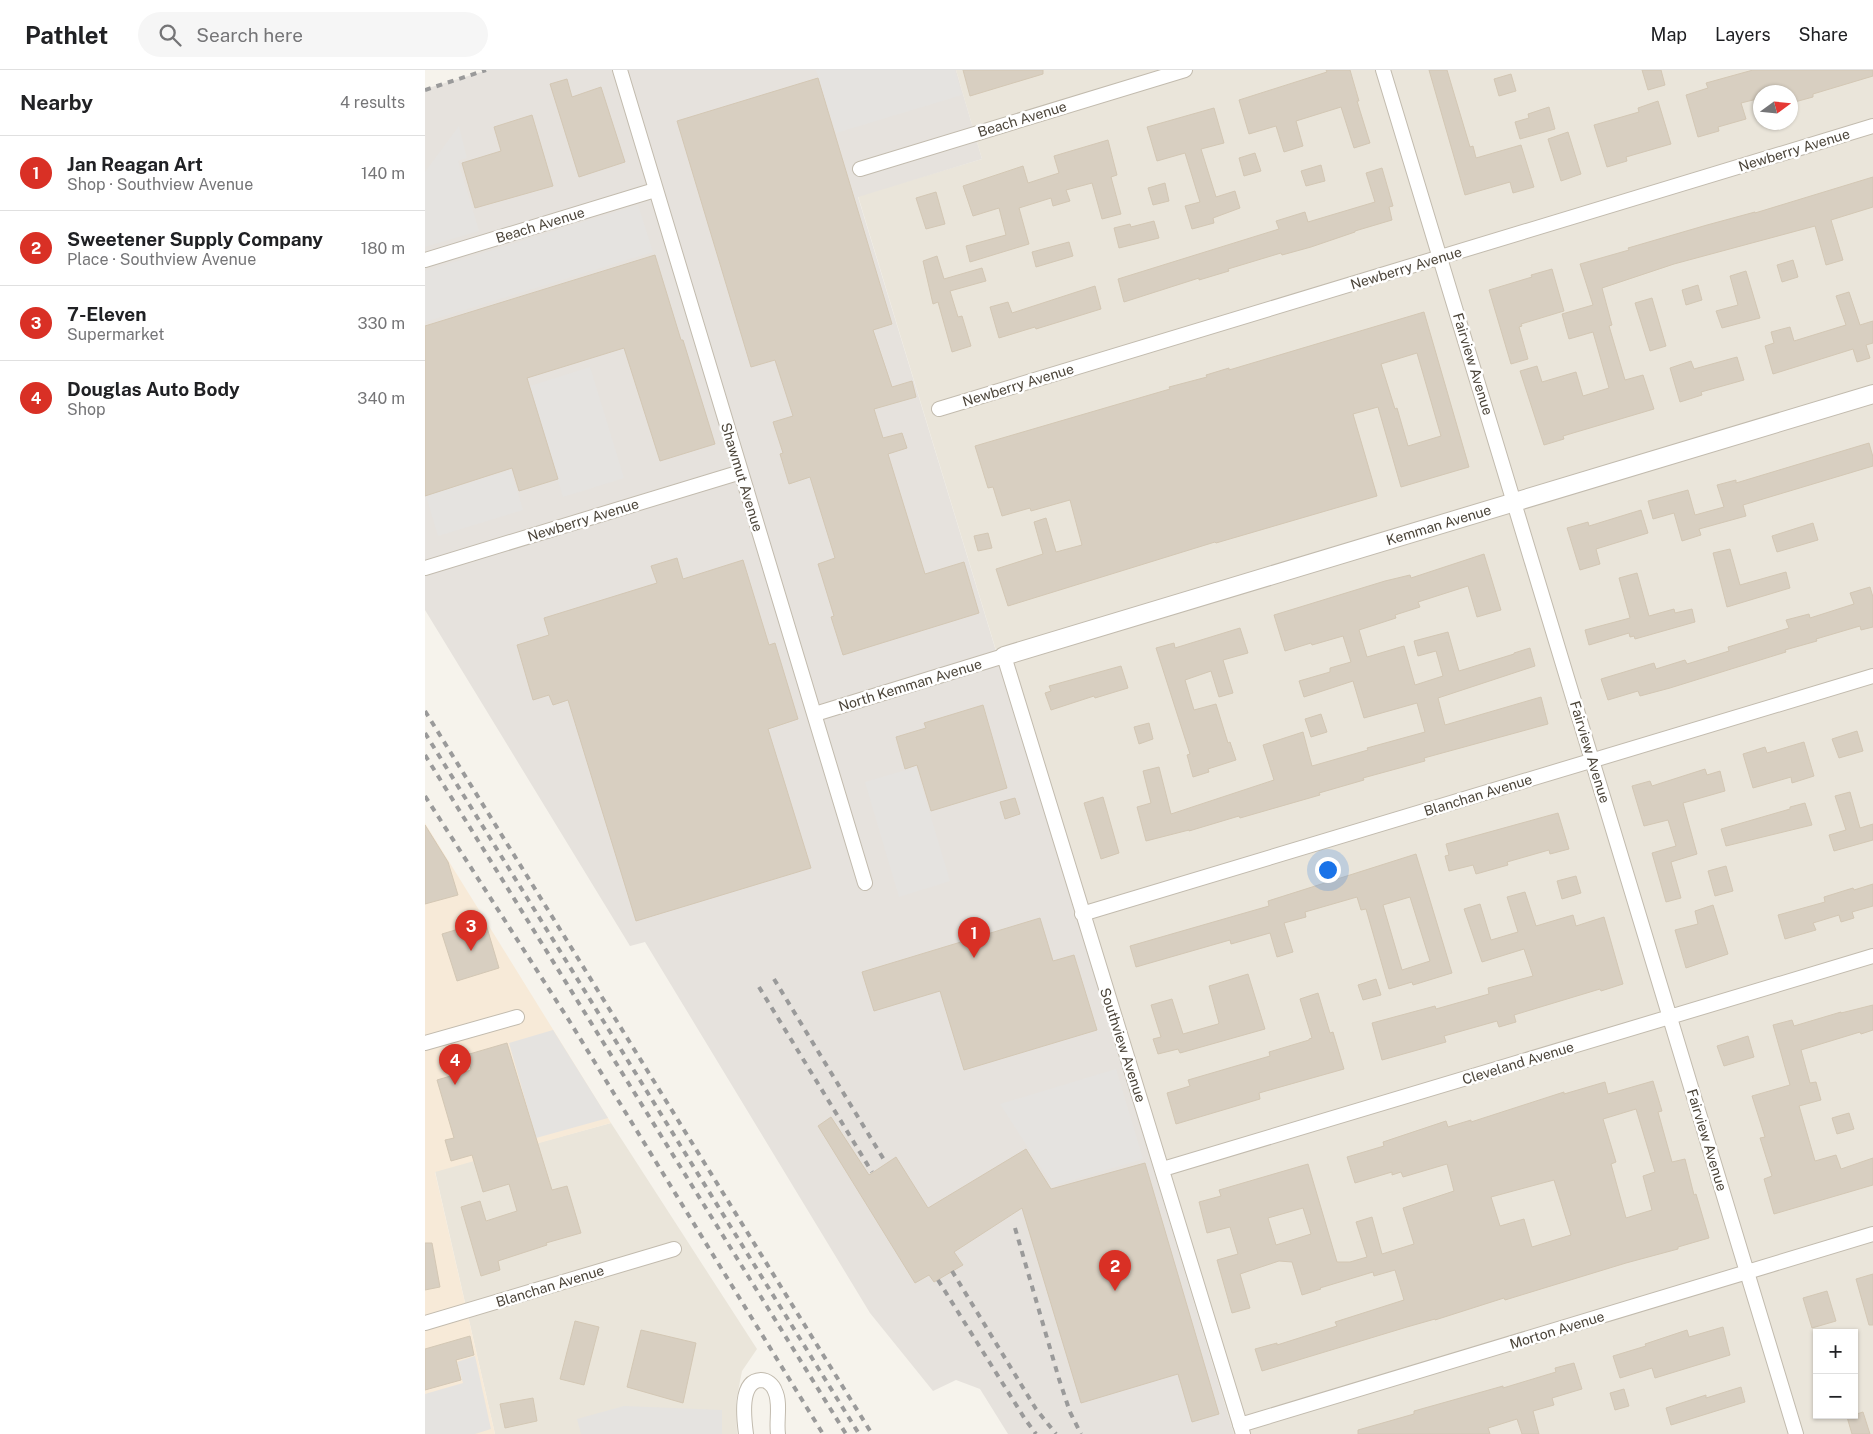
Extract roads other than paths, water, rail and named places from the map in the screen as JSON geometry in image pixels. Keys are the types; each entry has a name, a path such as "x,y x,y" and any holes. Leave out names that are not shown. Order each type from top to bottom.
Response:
{"street":[{"name":"Shawmut Avenue","path":"621,70 655,190 865,883"},
{"name":"Beach Avenue","path":"859,169 1185,70"},
{"name":"Fairview Avenue","path":"1383,70 1796,1434"},
{"name":"Newberry Avenue","path":"939,409 1873,126"},
{"name":"Beach Avenue","path":"425,260 655,190"},
{"name":"Kemman Avenue","path":"1004,656 1873,394"},
{"name":"Newberry Avenue","path":"425,568 741,472"},
{"name":"North Kemman Avenue","path":"815,714 1004,656"},
{"name":"Southview Avenue","path":"1004,656 1082,914 1163,1169 1241,1430"},
{"name":"Blanchan Avenue","path":"1082,914 1873,676"},
{"name":"Cleveland Avenue","path":"1163,1169 1873,956"},
{"path":"425,1044 517,1017"},
{"name":"Morton Avenue","path":"1241,1430 1873,1234"},
{"name":"Blanchan Avenue","path":"425,1323 674,1249"},
{"path":"745,1434 745,1399 747,1390 751,1383 758,1380 772,1385 776,1393 778,1434"}],"railway":[{"path":"425,90 486,70"},
{"path":"425,711 872,1434"},
{"path":"425,733 859,1434"},
{"path":"425,755 846,1434"},
{"path":"425,796 570,1022 823,1434"},
{"path":"774,979 886,1163"},
{"path":"759,987 872,1172"},
{"path":"1015,1228 1059,1379 1070,1412 1081,1434"},
{"path":"952,1271 1036,1409 1056,1434"},
{"path":"938,1280 1036,1434"}],"place":[{"name":"7-Eleven","path":"471,951"},
{"name":"Jan Reagan Art","path":"974,958"},
{"name":"Douglas Auto Body","path":"455,1085"},
{"name":"Sweetener Supply Company","path":"1115,1291"}]}
